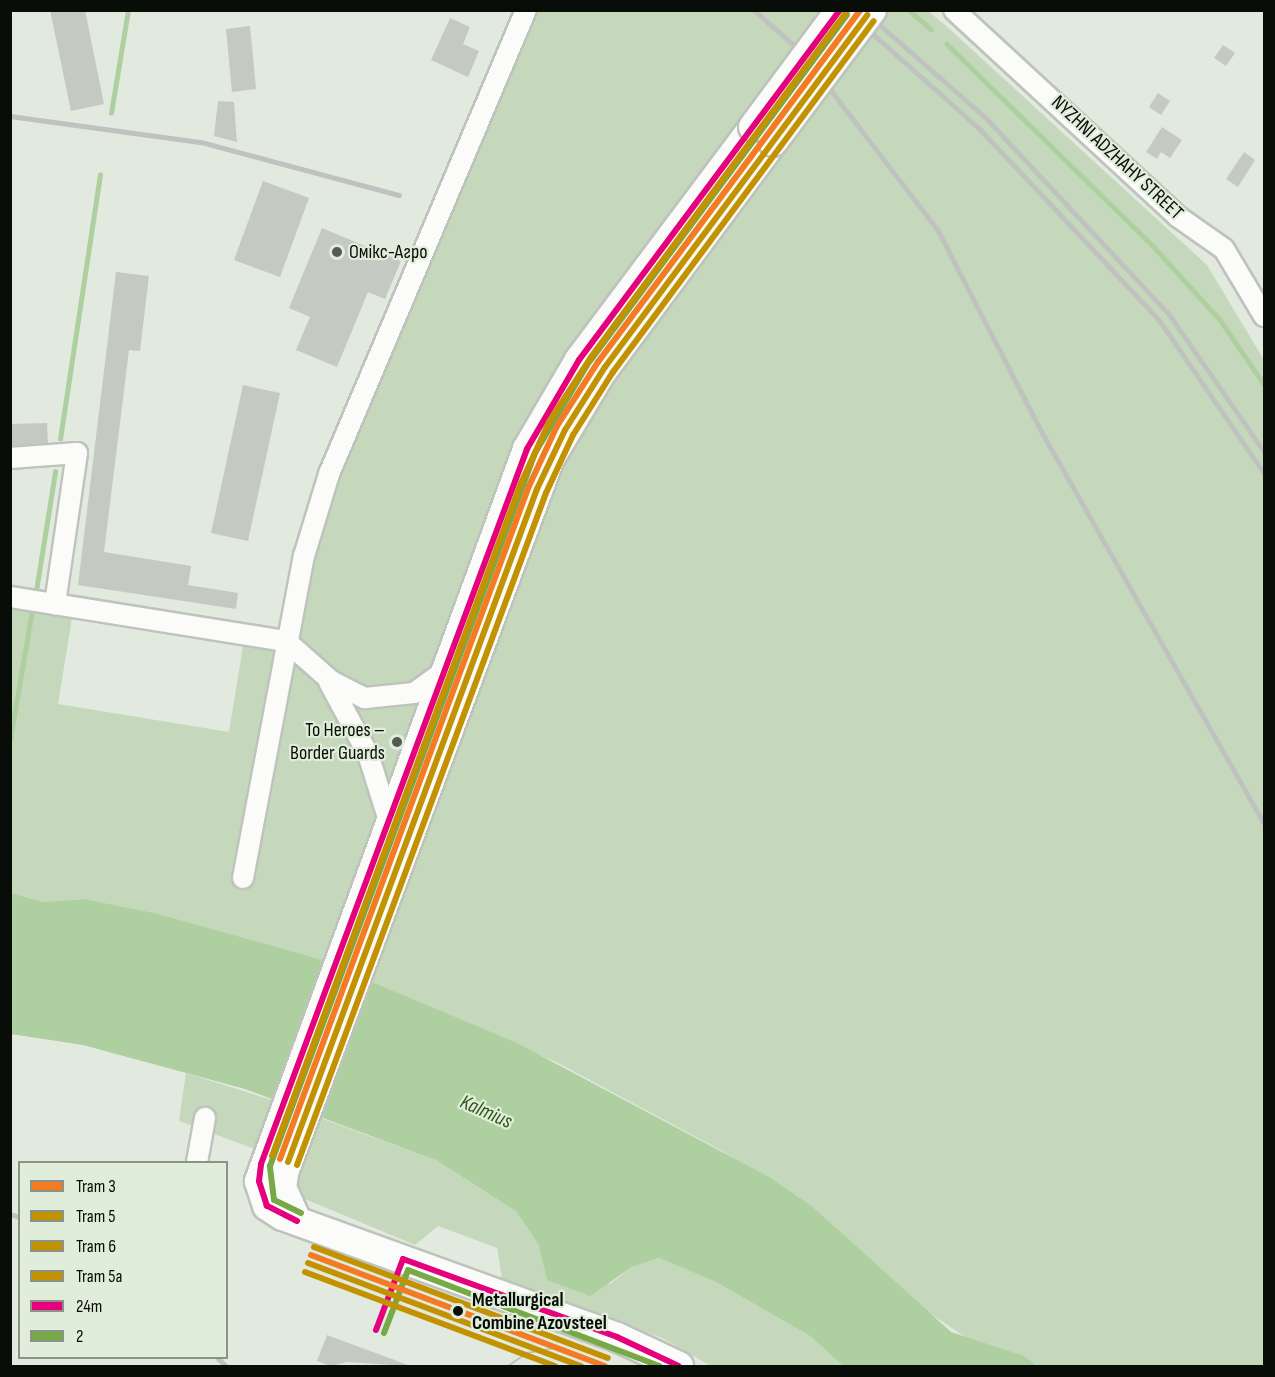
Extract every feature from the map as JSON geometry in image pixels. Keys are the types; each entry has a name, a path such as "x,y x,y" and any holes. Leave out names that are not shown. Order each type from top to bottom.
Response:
{"highway":[{"path":"383,873 388,820 527,449 596,360 763,134 840,10"},
{"path":"763,134 872,10"},
{"path":"596,360 542,480 383,873 277,1157 261,1193 267,1206 297,1221 617,1337 679,1366"}],"street":[{"path":"243,878 286,641 329,474 526,10"},
{"name":"NYZHNI ADZHAHY STREET","path":"954,10 1177,216 1224,249 1264,316"},
{"path":"10,458 77,453 51,603"},
{"path":"16,598 286,641 322,673 353,694 383,699 414,693 444,671"},
{"path":"322,673 368,754 388,820"},
{"path":"197,1161 205,1118"}],"shaded area":[{"path":"519,11 833,11 581,349 329,964 155,913 84,899 43,902 12,894 10,584 283,628 298,555","holes":["72,618 243,646 229,732 58,704"]},
{"path":"879,11 928,11 944,24 1207,265 1264,360 1264,1366 1037,1366 1023,1356 973,1342 916,1304 813,1207 724,1152 558,1063 363,978 570,433"},
{"path":"186,1073 278,1102 260,1151 179,1121"},
{"path":"312,1115 438,1161 490,1190 516,1211 538,1244 547,1280 610,1284 632,1267 659,1258 716,1282 810,1336 843,1366 711,1366 662,1338 502,1278 497,1248 438,1226 415,1245 305,1199 290,1175"}],"water":[{"name":"Kalmius","path":"10,893 43,902 84,899 155,913 315,958 517,1043 769,1177 813,1207 951,1332 1024,1356 1037,1366 843,1366 810,1336 716,1282 659,1258 632,1267 590,1296 547,1280 538,1244 516,1211 438,1161 245,1089 83,1045 11,1034"}],"building":[{"path":"50,10 85,10 104,104 71,111"},
{"path":"450,18 470,27 463,44 479,51 468,77 431,60"},
{"path":"250,26 256,89 232,92 226,29"},
{"path":"1223,45 1235,53 1226,66 1214,58"},
{"path":"1158,93 1170,101 1161,115 1149,107"},
{"path":"218,101 234,102 237,142 214,136"},
{"path":"1162,127 1182,140 1170,158 1161,152 1157,159 1146,152"},
{"path":"1244,152 1255,160 1238,187 1226,179"},
{"path":"263,181 309,198 280,277 234,260"},
{"path":"322,228 401,261 385,299 368,292 337,367 296,350 310,317 289,308"},
{"path":"116,272 149,276 140,351 129,350 104,552 191,566 188,585 238,593 236,609 78,585"},
{"path":"243,385 280,393 248,541 211,533"},
{"path":"47,423 48,443 10,446 10,424"},
{"path":"327,1335 408,1366 347,1362 331,1366 317,1361"}],"waterway":[{"path":"111,113 128,10"},
{"path":"909,10 931,29"},
{"path":"947,44 1154,247 1221,321 1264,384"},
{"path":"60,439 100,175"},
{"path":"35,597 55,472"},
{"path":"10,739 33,605"}],"tram line":[{"name":"6","path":"272,1156 521,483 549,422 591,357 848,10"},
{"name":"3","path":"280,1159 529,486 557,426 598,362 860,10"},
{"name":"5","path":"288,1162 537,489 565,430 605,367 867,15"},
{"name":"5а","path":"297,1165 546,493 573,435 613,372 874,21"},
{"name":"6","path":"314,1247 608,1358"},
{"name":"3","path":"311,1255 605,1366"},
{"name":"5","path":"308,1263 581,1366"},
{"name":"5а","path":"305,1272 555,1366"},
{"path":"508,1366 527,1353 556,1348"}],"railway":[{"path":"754,10 801,51 938,230 1043,434 1264,823"},
{"path":"846,10 980,129 1160,321 1264,473"},
{"path":"863,10 988,120 1169,314 1264,451"},
{"path":"10,116 201,142 399,195"},
{"path":"10,1214 18,1216"},
{"path":"219,1359 226,1366"}],"transit line":[{"name":"24т","path":"297,1221 267,1206 259,1181 261,1164 527,449 579,360 840,10"},
{"name":"2","path":"301,1213 274,1200 270,1166 535,453 587,365 847,15"},
{"name":"24т","path":"376,1330 403,1259 617,1337 679,1366"},
{"name":"2","path":"384,1333 408,1270 659,1366"}],"place":[{"name":"Омiкс-Агро","path":"337,252"},
{"name":"To Heroes – Border Guards","path":"397,742"},
{"name":"Metallurgical Combine Azovsteel","path":"458,1311"}]}
